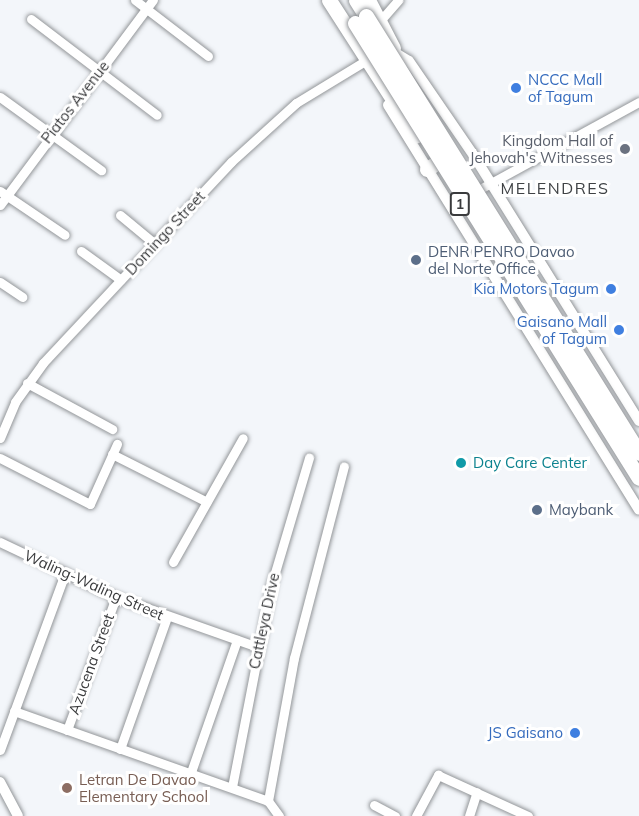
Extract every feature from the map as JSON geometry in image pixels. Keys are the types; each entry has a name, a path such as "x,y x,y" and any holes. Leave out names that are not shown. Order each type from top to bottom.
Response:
{"highway":[{"name":"1","path":"329,0 431,167 553,350 573,338"},
{"name":"1","path":"341,0 372,15 394,52 485,186 557,313 638,443"},
{"name":"1","path":"356,0 372,15 638,443"},
{"name":"1","path":"372,15 639,478"},
{"path":"372,15 365,61 394,52"},
{"path":"538,326 557,313"}],"street":[{"path":"135,0 208,56"},
{"name":"Piatos Avenue","path":"0,205 3,193 153,0"},
{"path":"322,0 365,61"},
{"path":"372,15 398,0"},
{"path":"31,19 157,116"},
{"name":"Domingo Street","path":"0,438 27,383 121,280 275,120 365,61"},
{"path":"0,97 101,170"},
{"path":"639,102 485,186 639,421"},
{"path":"431,167 639,510"},
{"path":"3,193 65,235"},
{"path":"120,215 155,244"},
{"path":"81,250 121,280"},
{"path":"0,282 22,297"},
{"path":"27,383 112,429"},
{"path":"173,562 243,438"},
{"path":"0,459 90,504 117,444"},
{"path":"112,454 207,502"},
{"name":"Cattleya Drive","path":"232,787 258,647 309,458"},
{"path":"268,801 300,629 344,466"},
{"name":"Waling-Waling Street","path":"0,542 116,597 167,617 258,647"},
{"path":"0,750 64,573"},
{"name":"Azucena Street","path":"67,730 116,597"},
{"path":"120,749 167,617"},
{"path":"191,772 237,640"},
{"path":"14,711 268,801 279,816"},
{"path":"416,816 434,775 528,816"},
{"path":"0,782 18,816"},
{"path":"469,816 477,792"},
{"path":"374,805 395,816"}],"place":[{"name":"NCCC Mall of Tagum","path":"516,88"},
{"name":"Kingdom Hall of Jehovah's Witnesses","path":"625,149"},
{"name":"DENR PENRO Davao del Norte Office","path":"416,260"},
{"name":"Kia Motors Tagum","path":"611,289"},
{"name":"Gaisano Mall of Tagum","path":"619,330"},
{"name":"Day Care Center","path":"461,463"},
{"name":"Maybank","path":"537,510"},
{"name":"JS Gaisano","path":"575,733"},
{"name":"Letran De Davao Elementary School","path":"67,788"}],"district":[{"name":"MELENDRES","path":"555,188"}]}
